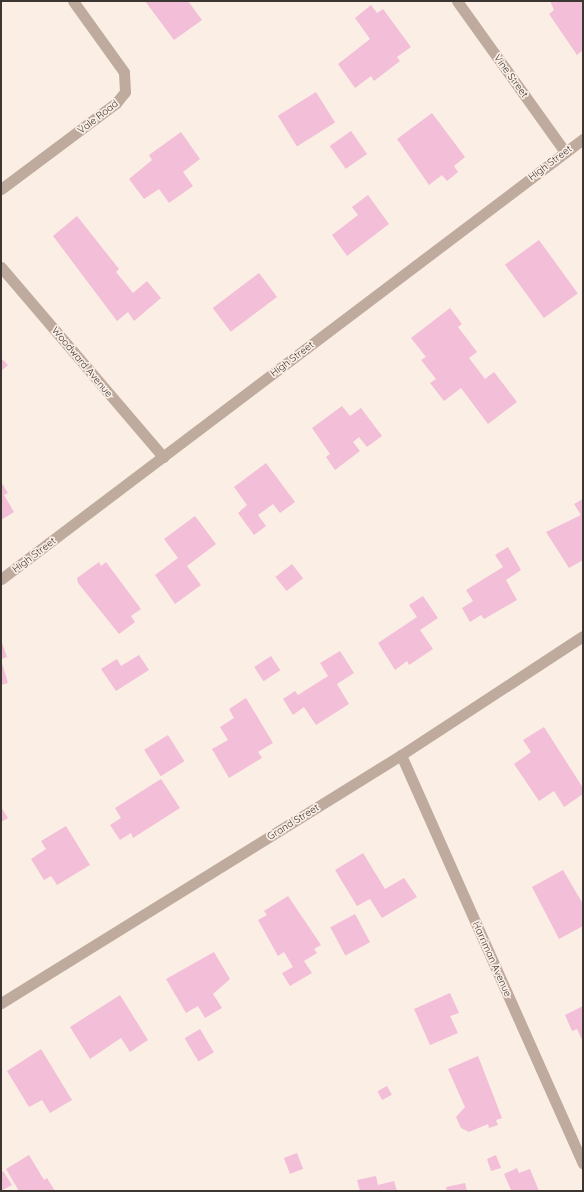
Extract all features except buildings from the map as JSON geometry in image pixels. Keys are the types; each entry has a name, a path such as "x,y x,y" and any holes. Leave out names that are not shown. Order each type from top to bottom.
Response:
{"street":[{"name":"Vale Road","path":"1,189 116,104 125,92 124,72 73,1"},
{"name":"Vine Street","path":"458,1 565,152"},
{"name":"High Street","path":"1,579 583,139"},
{"name":"Woodward Avenue","path":"1,267 163,457"},
{"name":"Grand Street","path":"1,1003 401,755 583,636"},
{"name":"Harriman Avenue","path":"401,755 583,1163"}]}
